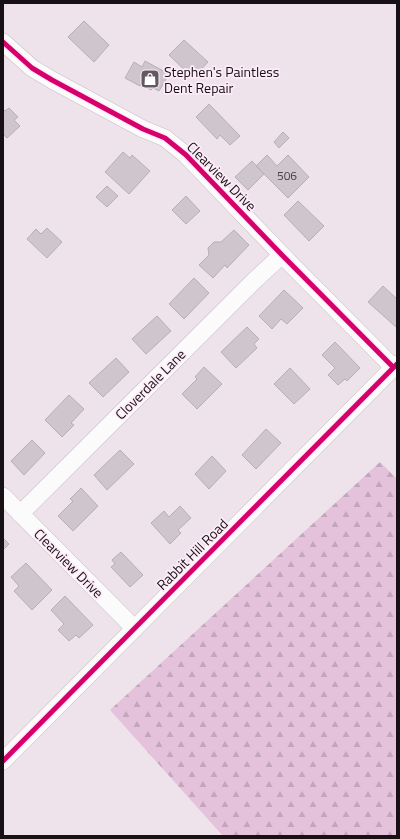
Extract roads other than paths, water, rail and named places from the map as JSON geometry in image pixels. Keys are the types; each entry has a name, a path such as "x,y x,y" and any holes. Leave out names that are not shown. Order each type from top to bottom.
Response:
{"street":[{"name":"Clearview Drive","path":"3,42 32,68 143,129 165,138 186,155 282,255 395,365"},
{"name":"Cloverdale Lane","path":"20,514 282,255"},
{"name":"Rabbit Hill Road","path":"3,761 395,365"},
{"name":"Clearview Drive","path":"3,496 135,629"}],"place":[{"name":"Stephen's Paintless Dent Repair","path":"150,79"}]}
